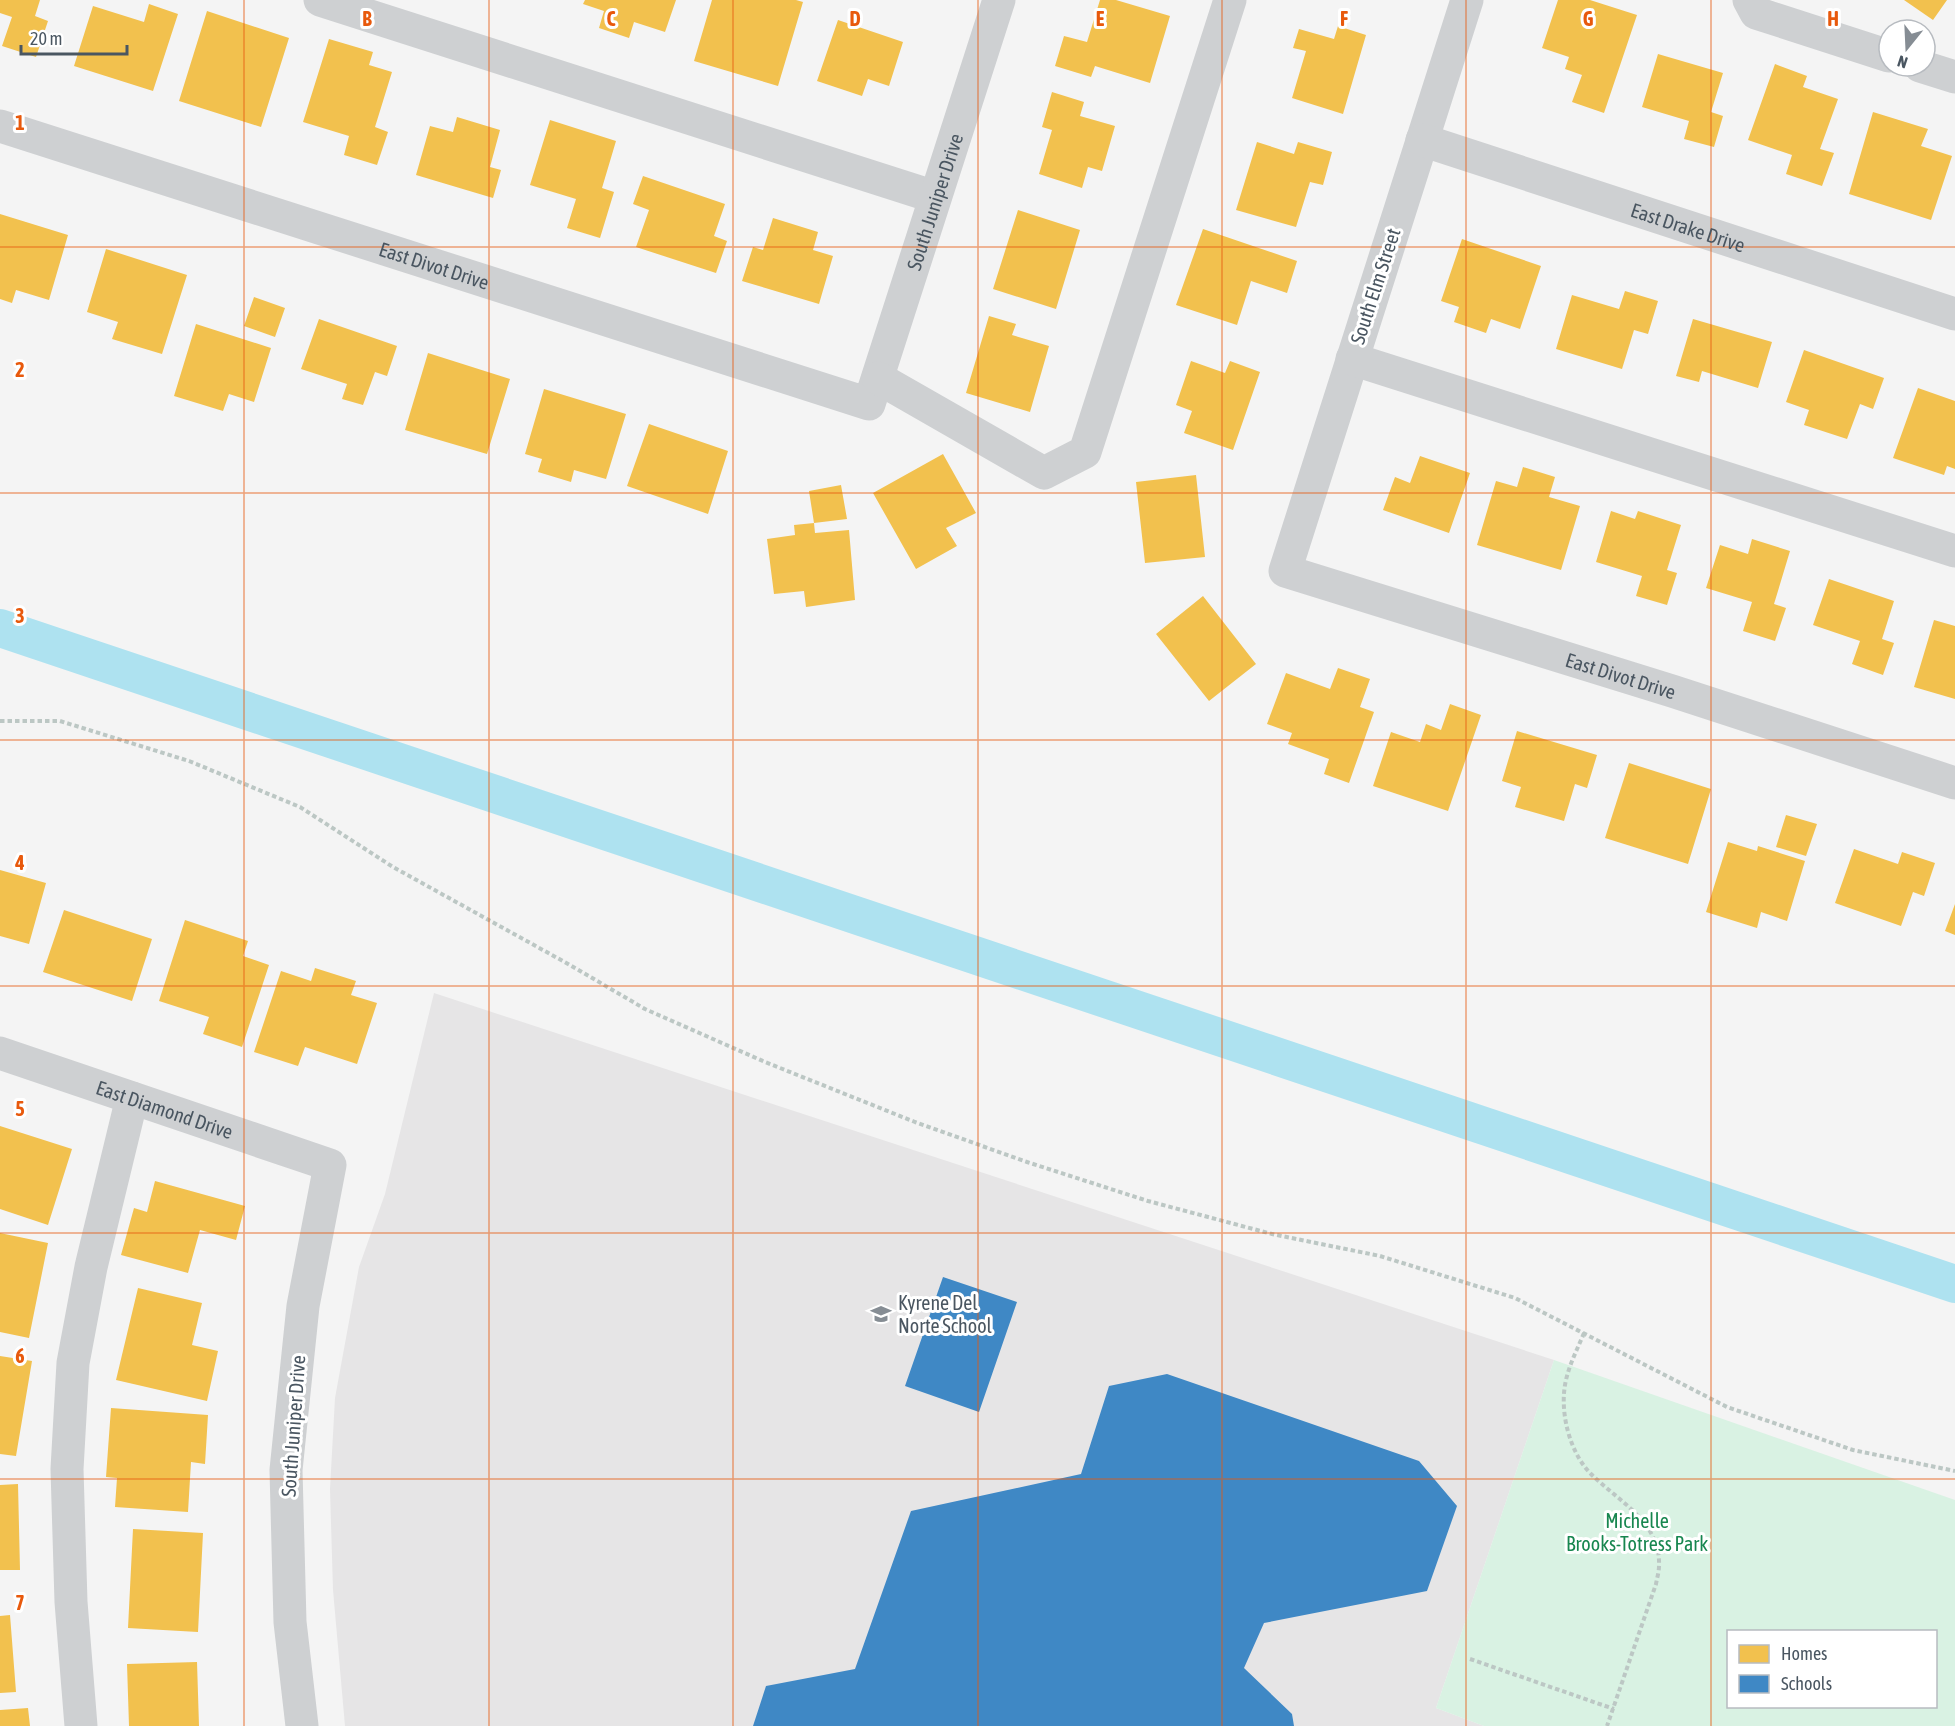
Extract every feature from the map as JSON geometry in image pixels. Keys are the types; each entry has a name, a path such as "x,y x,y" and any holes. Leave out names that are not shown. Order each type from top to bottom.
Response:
{"street":[{"path":"320,0 935,197"},
{"name":"South Juniper Drive","path":"873,391 999,0"},
{"name":"East Divot Drive","path":"0,126 873,391 1044,473 1085,452 1230,0"},
{"name":"South Elm Street","path":"1285,571 1467,0"},
{"path":"1749,0 1756,13 1877,52"},
{"path":"1937,71 1955,77"},
{"name":"East Drake Drive","path":"1422,140 1955,314"},
{"path":"1352,359 1955,551"},
{"name":"East Divot Drive","path":"1285,571 1672,691 1955,783"},
{"name":"East Diamond Drive","path":"0,1053 330,1165"},
{"path":"81,1726 71,1602 68,1469 73,1363 92,1267 132,1098"},
{"name":"South Juniper Drive","path":"302,1726 290,1622 286,1470 303,1306 330,1165"}],"path":[{"path":"0,721 60,721 189,761 300,807 393,867 645,1009 765,1062 915,1122 1148,1201 1272,1234 1380,1256 1515,1298 1727,1407 1853,1450 1955,1471"},
{"path":"1584,1334 1565,1386 1565,1413 1574,1450 1589,1472 1631,1508 1648,1527 1660,1565 1656,1584 1607,1726"},
{"path":"1470,1659 1614,1708"}],"shaded area":[{"name":"Kyrene Del Norte School","path":"434,993 1554,1360 1436,1708 1484,1726 345,1726 333,1590 330,1489 335,1398 359,1267 385,1194"}],"green space":[{"name":"Michelle Brooks-Totress Park","path":"1554,1360 1955,1500 1955,1726 1484,1726 1436,1708"}],"building: Homes":[{"path":"0,0 40,0 35,16 48,21 36,57 2,46 12,17 0,13"},
{"path":"585,0 676,0 665,32 634,22 629,38 599,28 604,11 583,4"},
{"path":"712,0 796,0 803,2 778,86 694,61"},
{"path":"1100,0 1116,0 1170,16 1150,83 1095,66 1091,77 1055,66 1064,36 1087,42"},
{"path":"1558,0 1590,0 1637,15 1604,113 1572,102 1582,75 1565,69 1569,57 1542,48"},
{"path":"1904,0 1947,0 1934,18 1930,18"},
{"path":"149,4 178,14 153,91 74,66 93,6 144,22"},
{"path":"207,11 289,38 261,127 179,101"},
{"path":"838,20 903,42 889,86 868,79 862,96 817,81"},
{"path":"1338,26 1366,35 1343,114 1292,98 1306,51 1293,48 1299,29 1334,39"},
{"path":"329,39 373,52 369,65 392,72 375,127 388,132 377,165 344,155 349,136 303,122"},
{"path":"1658,54 1723,73 1711,112 1723,116 1714,147 1684,139 1689,121 1642,107"},
{"path":"1775,64 1807,76 1803,87 1838,99 1820,149 1834,153 1822,186 1786,174 1792,155 1748,140"},
{"path":"1052,92 1084,102 1080,116 1115,126 1102,171 1088,167 1082,188 1039,174 1052,130 1042,127"},
{"path":"1873,112 1928,129 1921,146 1952,156 1931,220 1849,194"},
{"path":"457,117 500,130 490,167 501,170 493,198 416,175 430,126 453,132"},
{"path":"550,120 616,141 602,188 614,192 600,238 567,228 576,199 530,185"},
{"path":"1257,142 1294,154 1298,142 1332,152 1323,185 1310,182 1296,227 1236,210"},
{"path":"643,176 725,204 714,236 727,241 716,273 636,247 649,210 633,204"},
{"path":"1018,210 1080,230 1056,309 993,289"},
{"path":"0,214 68,235 49,300 16,290 12,303 0,299"},
{"path":"773,218 818,232 813,250 833,256 819,304 742,281 753,247 763,250"},
{"path":"1203,229 1297,261 1287,293 1251,281 1237,325 1176,305"},
{"path":"1462,239 1541,266 1520,329 1491,319 1486,333 1454,322 1459,307 1441,301"},
{"path":"106,249 187,275 162,354 112,339 118,322 87,312"},
{"path":"1625,291 1658,301 1648,334 1634,330 1622,369 1556,349 1572,295 1619,309"},
{"path":"254,297 285,308 275,337 244,326"},
{"path":"989,316 1016,324 1012,335 1049,346 1030,412 966,393"},
{"path":"319,319 397,346 387,376 375,372 363,405 342,399 347,384 301,369"},
{"path":"1693,319 1772,342 1758,388 1702,371 1699,382 1676,376"},
{"path":"196,324 271,348 254,402 229,394 223,411 174,396"},
{"path":"1804,350 1884,378 1873,409 1860,404 1847,439 1804,425 1809,410 1786,402"},
{"path":"428,353 510,379 487,454 405,430"},
{"path":"1191,361 1225,373 1230,361 1260,372 1233,450 1184,433 1192,411 1176,405"},
{"path":"1918,388 1955,401 1955,469 1947,466 1944,475 1893,458"},
{"path":"544,389 626,414 606,479 574,470 571,482 538,472 542,459 525,454"},
{"path":"649,424 728,451 708,514 627,486"},
{"path":"943,454 976,513 946,528 957,546 916,569 873,493"},
{"path":"1420,456 1470,473 1449,533 1383,510 1395,477 1410,483"},
{"path":"1523,467 1555,477 1549,497 1580,506 1561,570 1477,545 1496,481 1517,487"},
{"path":"1196,475 1205,557 1145,563 1136,482"},
{"path":"841,485 847,519 814,523 809,491"},
{"path":"1611,511 1635,519 1638,511 1681,525 1667,570 1677,573 1667,605 1636,596 1642,576 1596,562"},
{"path":"814,523 815,533 849,530 855,600 806,607 804,591 774,594 767,539 795,535 794,525"},
{"path":"1752,539 1790,551 1774,604 1786,608 1775,641 1743,631 1752,602 1706,588 1720,545 1748,554"},
{"path":"1829,579 1894,601 1882,639 1894,643 1883,675 1852,664 1860,641 1813,625"},
{"path":"1203,596 1256,664 1209,701 1156,634"},
{"path":"1934,620 1955,626 1955,699 1914,687"},
{"path":"1338,668 1370,679 1360,707 1374,712 1349,783 1324,774 1329,759 1288,744 1292,733 1267,724 1286,673 1330,689"},
{"path":"1450,704 1481,715 1448,811 1373,786 1391,732 1420,742 1426,724 1441,730"},
{"path":"1517,731 1597,755 1587,788 1575,784 1564,821 1515,807 1521,787 1502,781"},
{"path":"1629,763 1711,789 1688,864 1605,838"},
{"path":"1786,815 1817,824 1806,856 1776,847"},
{"path":"1728,842 1757,851 1758,846 1805,861 1787,921 1761,912 1757,928 1706,912"},
{"path":"1854,849 1898,864 1902,852 1935,863 1924,896 1913,892 1901,926 1835,903"},
{"path":"0,870 46,883 29,944 0,936"},
{"path":"1955,904 1955,935 1945,931"},
{"path":"64,910 152,939 132,1001 43,972"},
{"path":"185,920 248,941 243,956 269,965 242,1047 203,1034 209,1017 159,1001"},
{"path":"315,968 356,981 351,995 377,1003 357,1064 305,1047 298,1066 254,1052 281,971 311,981"},
{"path":"0,1126 72,1149 48,1225 0,1209"},
{"path":"155,1181 245,1206 236,1240 200,1230 188,1273 121,1255 134,1208 147,1212"},
{"path":"0,1233 48,1243 29,1338 0,1332"},
{"path":"138,1288 202,1303 192,1345 218,1351 207,1401 116,1380"},
{"path":"0,1356 32,1361 16,1456 0,1454"},
{"path":"111,1408 208,1415 205,1464 191,1462 188,1512 115,1507 117,1478 106,1477"},
{"path":"18,1484 20,1570 0,1570 0,1485"},
{"path":"133,1529 203,1533 198,1632 128,1628"},
{"path":"10,1615 16,1692 0,1693 0,1616"},
{"path":"197,1662 199,1726 129,1726 127,1664"},
{"path":"28,1708 30,1726 0,1726 0,1710"}],"building: Schools":[{"path":"943,1277 1017,1302 979,1412 905,1386"},
{"path":"1167,1374 1419,1461 1457,1506 1427,1591 1264,1623 1244,1668 1292,1714 1294,1726 753,1726 766,1686 855,1669 911,1511 1081,1474 1109,1386"}],"waterway":[{"path":"0,628 1955,1284"}],"place":[{"name":"Kyrene Del Norte School","path":"881,1314"}]}
